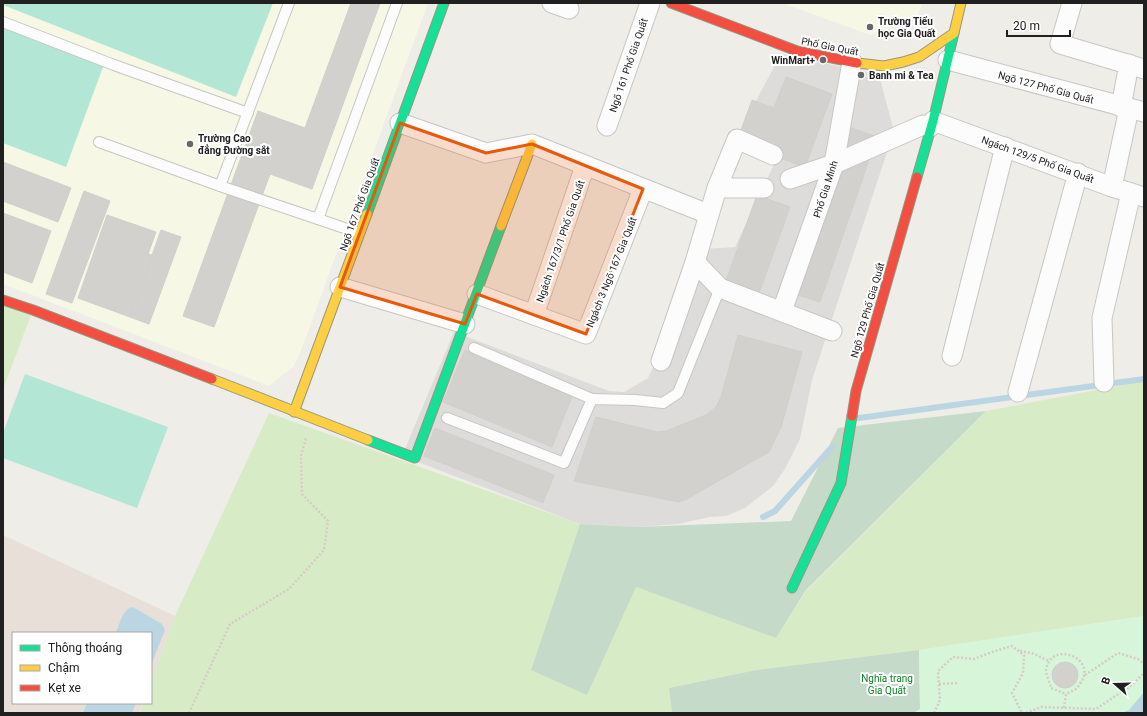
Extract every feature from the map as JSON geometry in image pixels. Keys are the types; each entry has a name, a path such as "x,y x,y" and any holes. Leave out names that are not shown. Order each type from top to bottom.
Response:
{"street":[{"name":"Ngõ 167 Phố Gia Quất","path":"294,412 444,3"},
{"name":"Ngõ 161 Phố Gia Quất","path":"607,126 650,3"},
{"name":"Phố Gia Quất","path":"671,3 797,51 852,62 884,66 919,57 954,33"},
{"path":"954,33 961,3"},
{"path":"1072,3 1060,44 1137,67 1131,109 1112,187"},
{"name":"Ngõ 129 Phố Gia Quất","path":"792,588 841,483 856,391 932,124 954,33"},
{"name":"Ngõ 127 Phố Gia Quất","path":"948,60 1131,109"},
{"name":"Phố Gia Minh","path":"782,311 834,164 852,62"},
{"path":"400,123 486,153 532,144 708,214"},
{"path":"790,179 834,164 923,125 932,124"},
{"name":"Ngách 129/5 Phố Gia Quất","path":"932,124 1005,147 1137,195"},
{"path":"661,361 695,262 708,214 737,139 773,155"},
{"path":"3,300 33,310 415,458 532,144"},
{"path":"952,356 1005,147"},
{"name":"Ngách 167/3/1 Phố Gia Quất","path":"534,315 585,166"},
{"path":"1018,392 1078,174"},
{"path":"717,188 764,188"},
{"name":"Ngách 3 Ngõ 167 Gia Quất","path":"477,294 586,334 643,189"},
{"path":"1104,382 1102,318 1137,195"},
{"path":"695,262 720,288 832,331"},
{"path":"340,288 465,324"}],"lane":[{"path":"220,186 289,3"},
{"path":"318,219 396,3"},
{"path":"3,22 248,113"},
{"path":"99,142 220,186 360,233"},
{"path":"474,348 592,399 635,400 663,403 678,393 720,288"},
{"path":"447,418 564,463 592,399"}],"path":[{"path":"189,713 230,624 289,589 324,550 328,521 302,494 301,456 312,419"},
{"path":"934,713 940,700 938,671 953,657 974,659 1012,646 1024,655 1023,673 1012,693 1022,713"},
{"path":"1018,650 1032,653 1049,661"},
{"path":"1085,675 1083,665 1076,657 1069,654 1058,654 1049,661 1046,671 1051,688 1066,694 1078,688 1085,675 1118,653 1138,659 1144,664"},
{"path":"1026,713 1041,707 1096,708 1132,685 1144,673"},
{"path":"938,684 960,683"},
{"path":"1064,708 1066,694"}],"highlighted area":[{"path":"400,123 486,153 532,144 643,189 586,334 477,294 465,324 340,287"}],"shaded area":[{"name":"Trường Cao đẳng Đường sắt","path":"3,3 428,3 302,348 294,366 269,386 3,284"},
{"name":"Trường Tiểu học Gia Quất","path":"782,3 922,3 917,19 870,35"},
{"path":"781,54 879,75 894,131 812,380 800,439 785,469 773,486 745,508 726,516 709,517 678,524 639,527 580,524 402,456 454,332 609,391 624,392 648,378 657,359 688,250 735,247 776,160 742,127"},
{"path":"3,535 175,616 152,679 152,632 12,632 12,704 143,704 139,713 3,713"}],"green space":[{"path":"3,3 273,3 236,97 3,5"},
{"path":"3,20 106,59 66,167 3,143"},
{"path":"3,300 33,310 3,389"},
{"path":"25,374 168,427 137,508 3,458 3,433"},
{"path":"1144,381 1144,616 919,650 756,670 669,688 672,713 140,713 143,704 152,704 152,679 175,616 269,413 580,524 531,670 636,587 776,638 806,591 986,411"},
{"path":"986,411 806,590 776,638 636,587 587,695 531,670 580,524 639,527 791,521 838,428"},
{"path":"1144,616 1144,713 914,713 920,709 919,650"},
{"name":"Nghĩa trang Gia Quất","path":"919,650 920,709 914,713 672,713 669,688 756,670"}],"water":[{"path":"133,607 162,624 165,630 152,662 152,632 116,632 120,621 129,608"},
{"path":"1144,692 1144,713 1122,713 1129,710"},
{"path":"87,704 136,704 132,713 83,713"}],"building":[{"path":"351,3 380,3 312,189 270,174 214,327 183,316 258,111 305,128"},
{"path":"786,77 832,94 805,167 771,155 775,143 741,130 752,100 774,108"},
{"path":"843,125 877,137 820,302 779,289"},
{"path":"3,162 71,188 58,222 3,201"},
{"path":"84,191 110,201 72,303 46,294"},
{"path":"757,195 790,207 758,296 725,283"},
{"path":"3,213 51,231 32,283 3,272"},
{"path":"107,215 156,232 148,254 152,255 130,317 78,298"},
{"path":"161,230 181,237 149,324 130,317"},
{"path":"738,335 802,352 781,427 769,452 687,499 679,502 574,481 596,417 657,432 666,431 706,415 716,407 721,397"},
{"path":"465,350 573,394 552,447 443,402"},
{"path":"435,428 554,475 543,503 424,456"},
{"path":"1065,662 1074,666 1078,675 1074,684 1065,688 1056,684 1052,675 1056,666"}],"waterway":[{"path":"859,418 1144,379"},
{"path":"763,517 775,511 832,447"}],"traffic: fast":[{"path":"367,214 444,3"},
{"path":"917,177 933,121 954,33"},
{"path":"368,440 415,458 501,226"},
{"path":"792,588 841,483 852,416"}],"traffic: slow":[{"path":"857,63 884,66 919,57 954,33 961,3"},
{"path":"501,226 532,144"},
{"path":"294,412 367,214"},
{"path":"212,379 368,440"}],"traffic: jam":[{"path":"671,3 797,51 857,63"},
{"path":"852,416 856,391 917,177"},
{"path":"3,300 33,310 212,379"}],"place":[{"name":"Trường Tiểu học Gia Quất","path":"870,27"},
{"name":"WinMart+","path":"823,60"},
{"name":"Banh mi & Tea","path":"861,75"},
{"name":"Trường Cao đẳng Đường sắt","path":"190,144"}]}
